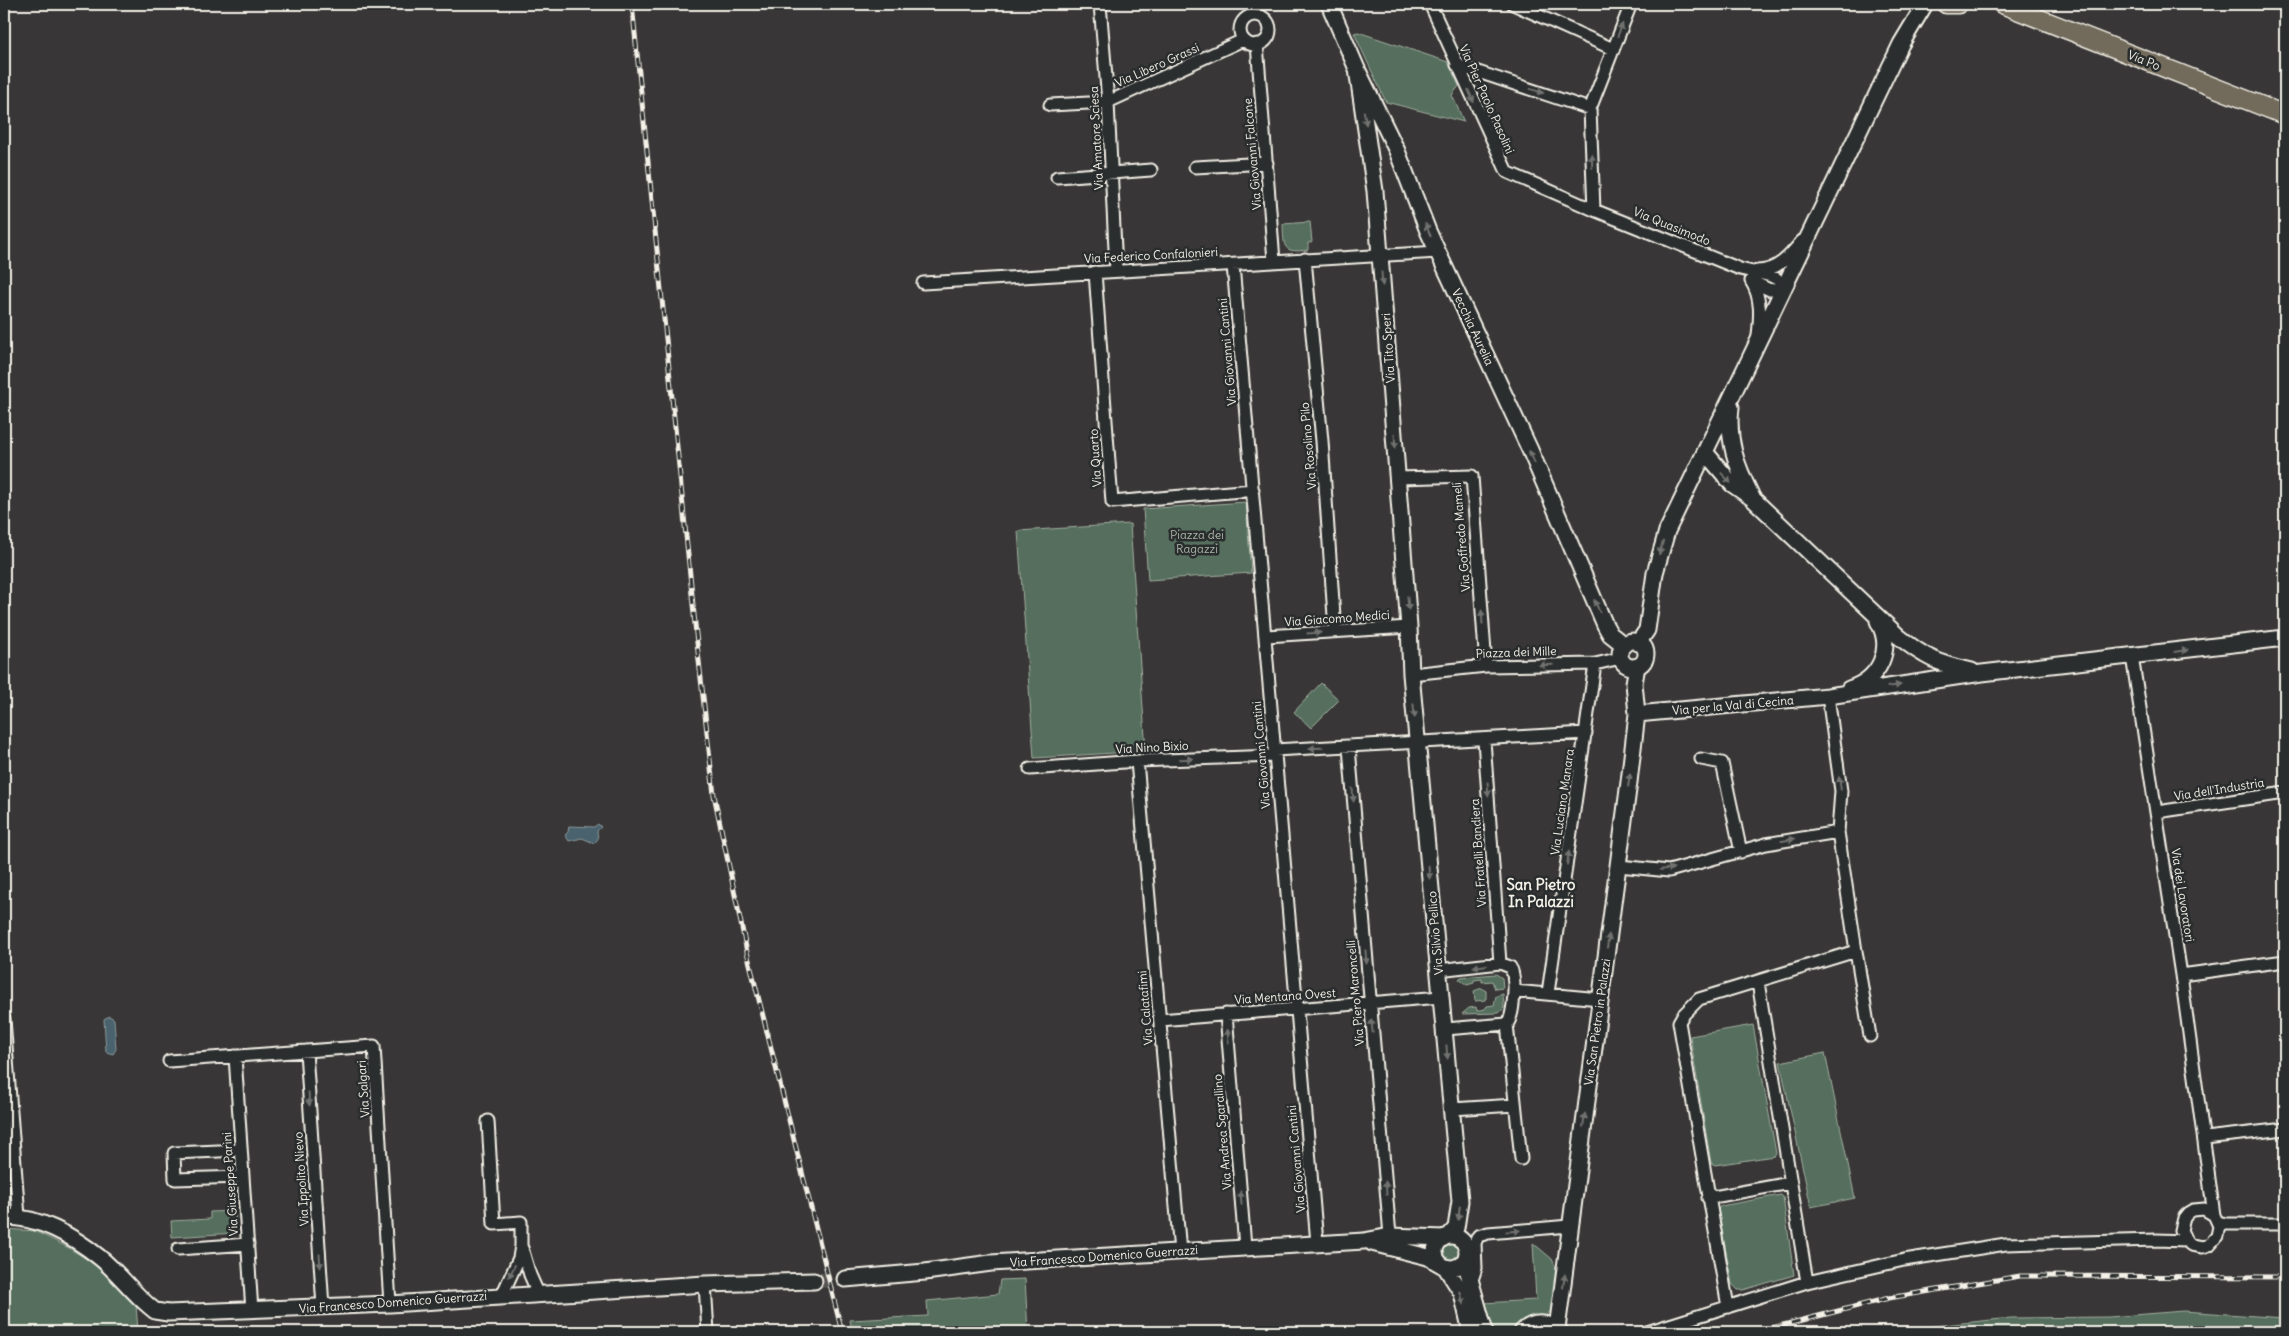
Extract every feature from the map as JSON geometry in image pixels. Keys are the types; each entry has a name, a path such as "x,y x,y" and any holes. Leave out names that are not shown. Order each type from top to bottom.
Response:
{"main road":[{"name":"Vecchia Aurelia","path":"1329,4 1357,70 1397,151 1408,184 1438,252 1530,450 1605,625 1610,634 1628,648 1627,666 1637,666"},
{"path":"1628,648 1647,630 1655,573 1662,544 1810,232 1912,26 1925,4"},
{"path":"1912,26 1922,15 1938,7 1951,4"},
{"name":"Via Po","path":"2002,4 2285,115"},
{"name":"Via Tito Speri","path":"1357,70 1370,159 1380,255 1410,627"},
{"path":"1370,159 1379,146 1383,145 1397,151"},
{"path":"1734,393 1729,425 1730,439 1737,469 1752,498"},
{"path":"1706,450 1727,459 1737,469"},
{"path":"1706,450 1732,484 1752,498 1873,613 1916,651 1935,662 1982,674"},
{"path":"1828,696 1854,687 1868,679 1884,656 1886,641 1884,631 1873,613"},
{"name":"Via Silvio Pellico","path":"1410,627 1411,674 1417,744 1460,1201 1456,1228 1446,1237"},
{"path":"1828,696 1982,674 2285,638"},
{"path":"1628,648 1643,647 1645,655 1643,662 1637,666 1634,683 1637,714"},
{"name":"Via per la Val di Cecina","path":"1637,714 1828,696"},
{"name":"Via San Pietro in Palazzi","path":"1558,1331 1569,1226 1619,866 1637,714"},
{"name":"Via Francesco Domenico Guerrazzi","path":"4,1218 19,1217 43,1224 83,1245 99,1257 155,1311 179,1314 390,1304 502,1295 705,1284 814,1281"},
{"name":"Via Francesco Domenico Guerrazzi","path":"845,1279 925,1272 991,1263 1364,1241 1390,1236 1446,1237"},
{"path":"1471,1332 1462,1293 1435,1255 1439,1241 1446,1237 1460,1238 1467,1246 1467,1267 1485,1332"},
{"name":"Via Francesco Domenico Guerrazzi","path":"1364,1241 1428,1257 1443,1266"},
{"path":"1443,1266 1456,1268 1465,1262 1467,1257"},
{"path":"1522,1332 1532,1325 1541,1324 1558,1331"}],"street":[{"name":"Via Amatore Sciesa","path":"1100,4 1108,102 1116,271"},
{"name":"Via Pier Paolo Pasolini","path":"1430,4 1507,172 1594,210"},
{"path":"1513,4 1613,49"},
{"path":"1594,210 1590,109 1631,4"},
{"path":"1250,16 1260,16 1267,22 1269,31 1266,40 1252,44 1244,40 1240,31 1242,22 1250,16"},
{"name":"Via Libero Grassi","path":"1050,105 1108,102 1244,40"},
{"name":"Via Giovanni Falcone","path":"1257,44 1274,261"},
{"path":"1457,65 1590,109"},
{"path":"1195,167 1267,163"},
{"path":"1056,177 1152,170"},
{"name":"Via Quasimodo","path":"1594,210 1753,276 1778,279 1783,288"},
{"path":"1753,276 1776,267 1810,232"},
{"name":"Via Federico Confalonieri","path":"923,283 1438,252"},
{"name":"Via Rosolino Pilo","path":"1305,259 1322,441 1335,632"},
{"name":"Via Giovanni Cantini","path":"1233,265 1317,1243"},
{"name":"Via Quarto","path":"1095,272 1112,502 1252,490"},
{"name":"Via Quasimodo","path":"1753,276 1759,301 1757,343"},
{"name":"Via Goffredo Mameli","path":"1398,478 1472,476 1486,666"},
{"name":"Via Giacomo Medici","path":"1266,636 1410,627"},
{"name":"Piazza dei Mille","path":"1411,674 1486,666 1595,664 1628,648"},
{"name":"Via dei Lavoratori","path":"2132,656 2157,812 2216,1218"},
{"name":"Via Luciano Manara","path":"1548,992 1595,664"},
{"path":"1828,696 1841,791 1838,832 1870,1036"},
{"path":"1417,744 1586,733"},
{"name":"Via Fratelli Bandiera","path":"1484,740 1500,963"},
{"name":"Via Nino Bixio","path":"1030,769 1417,744"},
{"name":"Via Piero Maroncelli","path":"1349,747 1390,1236"},
{"path":"1701,760 1722,763 1741,852"},
{"name":"Via Calatafimi","path":"1137,761 1180,1252"},
{"name":"Via dell'Industria","path":"2157,812 2285,793"},
{"path":"1619,866 1668,871 1766,844 1838,832"},
{"path":"1728,1307 1679,1022 1683,1015 1699,999 1856,951"},
{"path":"2181,975 2285,961"},
{"path":"1438,970 1500,963 1513,970 1512,1017 1507,1024 1521,1159"},
{"path":"1758,982 1807,1282"},
{"path":"1514,991 1548,992 1600,999"},
{"name":"Via Mentana Ovest","path":"1160,1020 1442,997"},
{"name":"Via Andrea Sgarallino","path":"1226,1014 1245,1247"},
{"path":"4,1019 19,1217"},
{"path":"1444,1029 1507,1024"},
{"name":"Via Salgari","path":"170,1061 374,1046 390,1304"},
{"name":"Via Ippolito Nievo","path":"306,1051 323,1306"},
{"name":"Via Giuseppe Parini","path":"235,1056 252,1311"},
{"path":"1452,1109 1516,1105"},
{"path":"488,1121 494,1224 521,1222 519,1258 502,1295"},
{"path":"2205,1138 2285,1128"},
{"path":"242,1150 174,1153 175,1179 243,1177"},
{"path":"1708,1198 1790,1184"},
{"path":"2211,1186 2205,1198 2184,1218 2181,1230 2186,1241 2191,1245 2203,1247 2209,1245 2217,1236 2237,1224"},
{"path":"2193,1210 2204,1209 2216,1218 2237,1224 2285,1224"},
{"path":"2216,1218 2217,1236"},
{"path":"2157,1240 2170,1233 2182,1223"},
{"path":"1471,1283 1476,1268 1475,1243 1478,1236 1488,1233 1569,1226"},
{"path":"1647,1332 1807,1282 1904,1260 2006,1244 2186,1241"},
{"path":"178,1249 248,1244"},
{"path":"521,1246 538,1293"},
{"path":"705,1284 708,1332"}],"green space":[{"path":"1358,32 1448,62 1459,86 1452,95 1464,122 1386,102 1354,33"},
{"path":"1310,222 1312,242 1308,243 1308,250 1293,251 1286,247 1284,244 1283,224"},
{"name":"Piazza dei Ragazzi","path":"1246,502 1251,573 1148,580 1143,509"},
{"path":"1130,524 1146,751 1034,758 1018,531"},
{"path":"1321,683 1339,700 1311,728 1294,712"},
{"path":"1496,974 1502,978 1503,988 1495,989 1492,981 1482,982 1482,979 1474,980 1474,983 1467,985 1459,979 1461,977"},
{"path":"1482,988 1486,991 1486,1000 1475,1001 1474,991"},
{"path":"1503,994 1504,1008 1499,1013 1462,1014 1469,1008 1476,1007 1477,1011 1494,1005 1496,996"},
{"path":"1753,1025 1776,1153 1774,1156 1715,1165 1711,1163 1690,1036"},
{"path":"1825,1053 1855,1198 1811,1207 1780,1062"},
{"path":"1781,1195 1783,1197 1794,1275 1738,1290 1732,1284 1718,1209 1721,1206"},
{"path":"235,1211 236,1233 172,1237 171,1221 210,1219 210,1212"},
{"path":"4,1229 35,1231 69,1248 99,1267 136,1304 138,1332 4,1332"},
{"path":"1452,1242 1460,1245 1463,1253 1460,1261 1452,1264 1444,1261 1441,1253 1444,1245"},
{"path":"1533,1243 1552,1259 1557,1270 1554,1307 1547,1315 1512,1332 1490,1332 1483,1303 1536,1300"},
{"path":"1025,1279 1028,1332 852,1332 850,1320 928,1316 927,1301 998,1294 1000,1280"},
{"path":"2183,1311 2285,1318 2285,1332 1916,1332 1914,1328 2011,1318 2109,1317"}],"water":[{"path":"598,824 601,827 597,831 598,839 594,843 582,838 569,841 565,835 568,832 569,826 594,827"},
{"path":"109,1016 114,1019 116,1049 113,1054 106,1052 104,1019"}],"tunnel":[{"path":"814,1281 845,1279"}],"railway":[{"path":"632,4 714,795 747,952 842,1332"},
{"path":"1756,1332 1889,1298 2020,1276 2285,1277"}],"district":[{"name":"San Pietro In Palazzi","path":"1541,892"}]}
